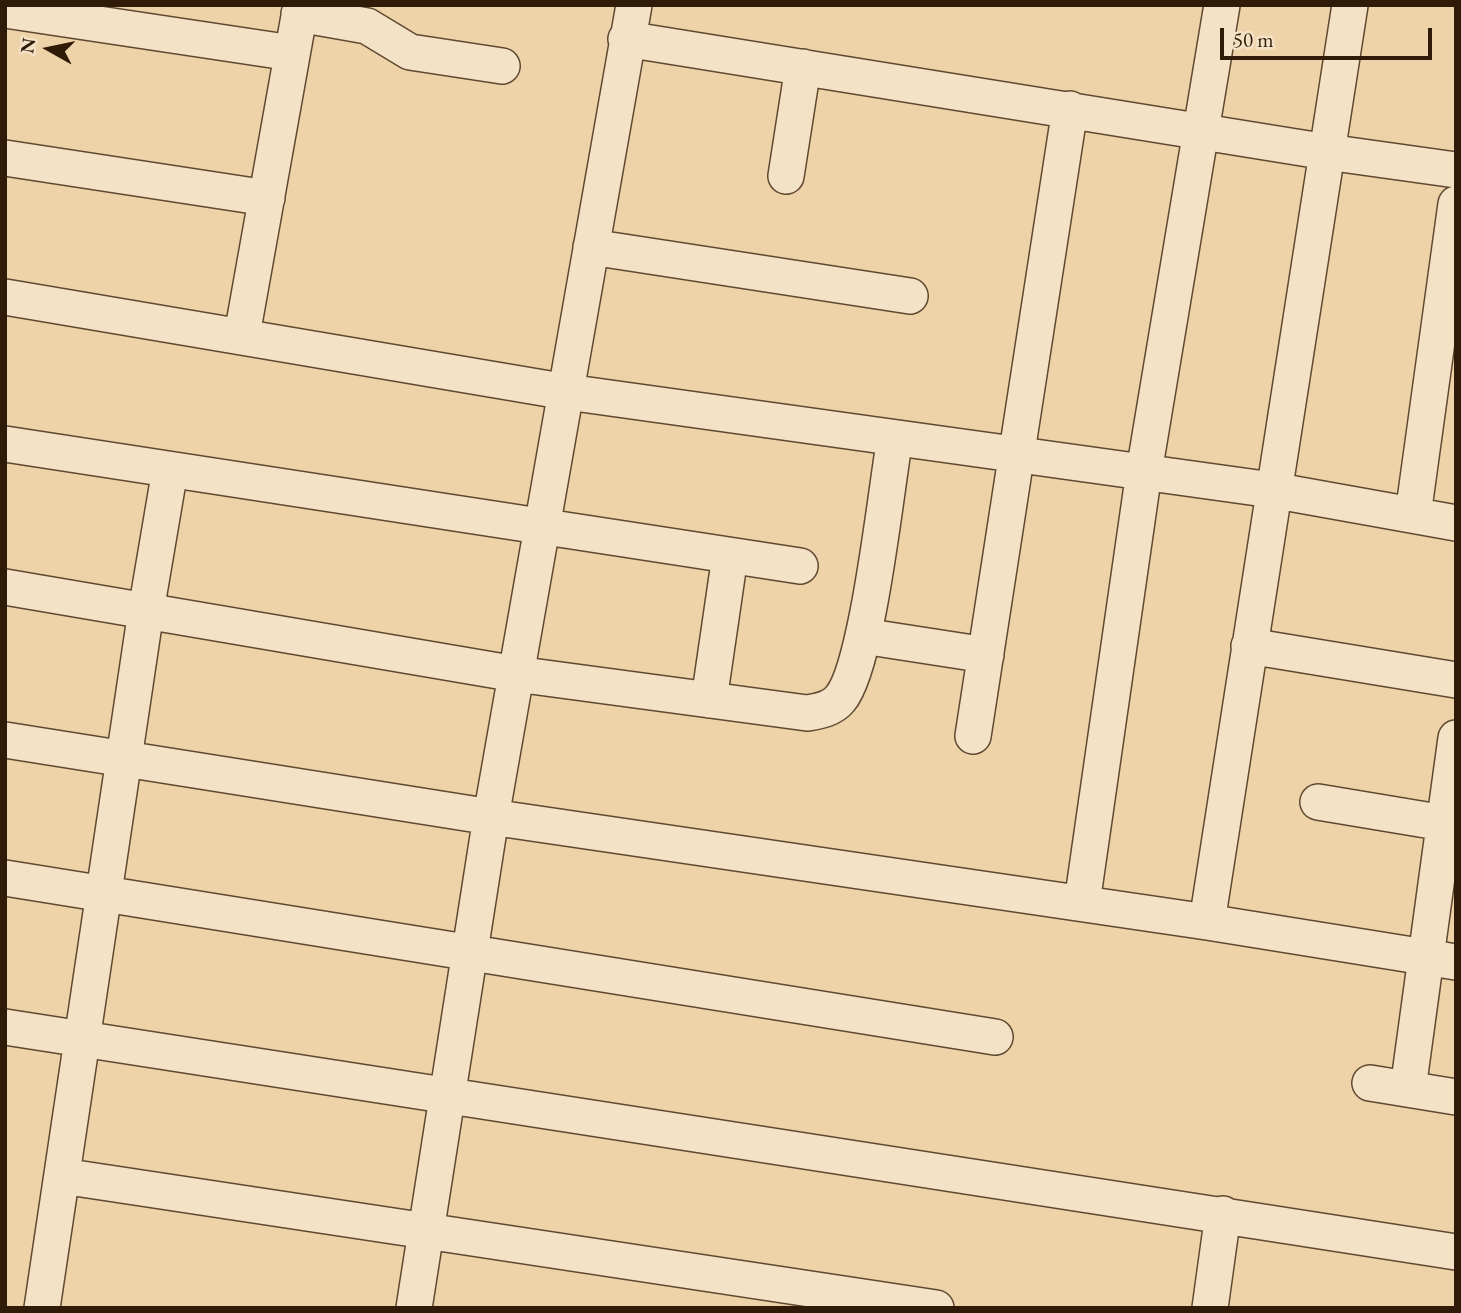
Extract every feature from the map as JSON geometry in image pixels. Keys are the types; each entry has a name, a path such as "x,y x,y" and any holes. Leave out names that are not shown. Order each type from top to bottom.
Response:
{"street":[{"path":"414,1308 491,817 634,5"},
{"path":"1082,903 1144,472 1222,5"},
{"path":"1207,922 1272,490 1350,5"},
{"path":"5,10 292,52"},
{"path":"242,335 300,10 367,26 410,52 502,66"},
{"path":"626,39 1327,152 1456,170"},
{"path":"786,176 803,67"},
{"path":"974,736 1070,109"},
{"path":"5,158 267,198"},
{"path":"1413,515 1444,378 1456,204"},
{"path":"591,247 910,296"},
{"path":"5,297 567,392 1272,490 1456,523"},
{"path":"5,587 516,674 807,713 827,709 840,700 849,685 863,636 895,438"},
{"path":"5,444 800,566"},
{"path":"42,1308 145,611 170,470"},
{"path":"709,700 730,556"},
{"path":"863,636 986,655"},
{"path":"1249,646 1456,680"},
{"path":"1408,1089 1441,959 1444,823 1456,738"},
{"path":"5,740 491,817 1082,903 1441,959"},
{"path":"1318,802 1444,823"},
{"path":"5,878 995,1037"},
{"path":"5,1027 1456,1251"},
{"path":"1370,1083 1456,1097"},
{"path":"62,1176 936,1308"},
{"path":"1210,1308 1223,1214"}]}
